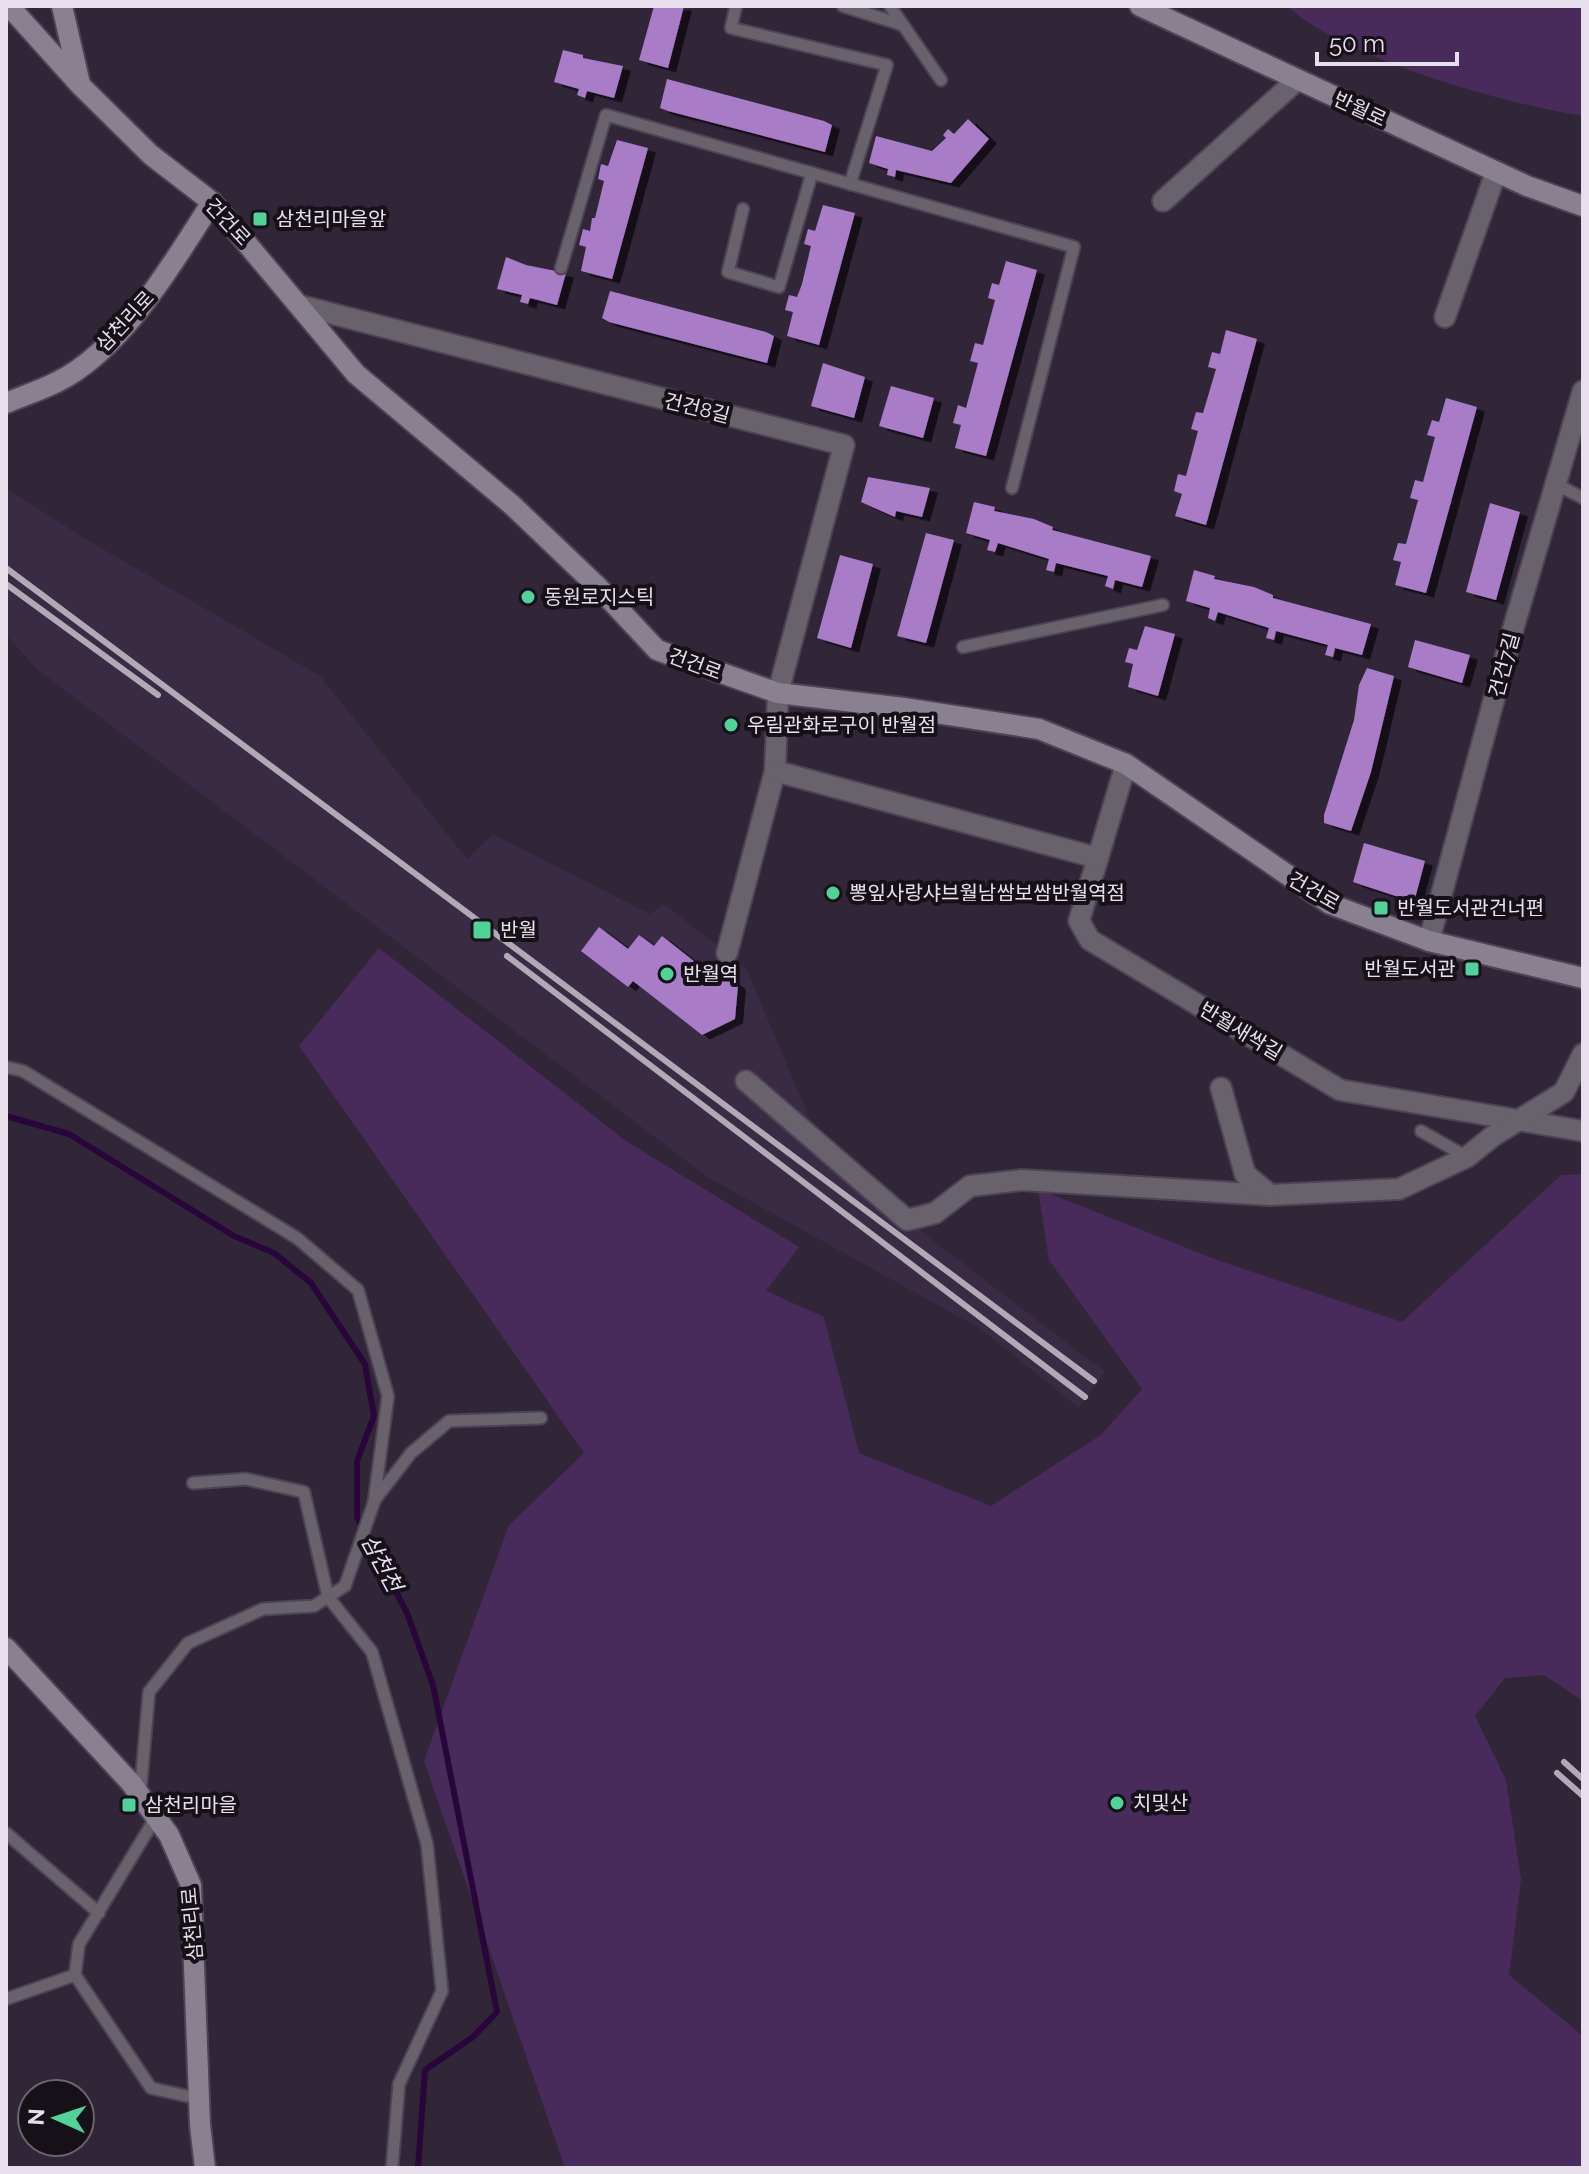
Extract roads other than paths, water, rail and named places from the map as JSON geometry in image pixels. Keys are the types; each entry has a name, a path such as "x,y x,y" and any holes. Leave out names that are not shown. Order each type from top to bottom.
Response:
{"street":[{"name":"건건로","path":"9,6 81,86 151,155 212,202 356,374 512,505 598,587 657,650 778,693 1039,729 1126,764 1330,904 1429,941 1583,978"},
{"path":"62,6 81,86"},
{"name":"반월로","path":"1140,6 1496,172 1583,206"},
{"path":"1163,201 1297,80"},
{"path":"1445,317 1496,172"},
{"name":"삼천리로","path":"6,403 60,381 109,342 162,282 212,202"},
{"name":"건건8길","path":"302,306 844,445 778,693"},
{"name":"건건7길","path":"1429,941 1511,636 1557,485 1574,461 1583,391"},
{"path":"727,953 775,771 778,693"},
{"name":"반월새싹길","path":"1126,764 1079,921 1090,940 1340,1090 1583,1131"},
{"path":"775,771 1098,858"},
{"path":"746,1081 907,1220 935,1213 970,1186 1022,1180 1270,1195 1399,1189 1467,1157 1493,1136 1525,1119 1564,1092 1583,1054"},
{"path":"1221,1088 1245,1174 1270,1195"},
{"name":"삼천리로","path":"6,1648 140,1796 169,1835 191,1885 205,2168"}],"lane":[{"path":"736,6 731,28 887,65 850,184"},
{"path":"843,6 903,25"},
{"path":"890,6 941,80"},
{"path":"561,268 606,115 1074,247 1012,488"},
{"path":"743,209 728,272 779,287 812,173"},
{"path":"1557,485 1583,498"},
{"path":"963,647 1163,605"},
{"path":"6,1067 23,1071 297,1238 358,1290 388,1396 374,1502 345,1586 314,1606 263,1609 188,1643 149,1692 140,1796"},
{"path":"1421,1131 1467,1157"},
{"path":"374,1502 411,1453 449,1421 541,1418"},
{"path":"193,1483 246,1479 304,1492 328,1597 372,1652 427,1844 442,1991 399,2084 392,2168"},
{"path":"156,1817 79,1944 75,1975 151,2088 200,2099"},
{"path":"6,1833 99,1913"},
{"path":"6,1999 75,1975"}],"waterway":[{"name":"삼천천","path":"6,1116 69,1134 234,1236 274,1253 311,1283 365,1364 374,1416 357,1461 357,1517 407,1613 433,1685 497,2012 473,2037 425,2070 418,2168"}],"railway":[{"path":"6,568 1094,1381"},
{"path":"6,584 158,695"},
{"path":"507,956 1085,1397"},
{"path":"1564,1762 1583,1779"},
{"path":"1557,1773 1583,1796"}],"place":[{"name":"삼천리마을앞","path":"260,219"},
{"name":"동원로지스틱","path":"528,597"},
{"name":"우림관화로구이 반월점","path":"731,725"},
{"name":"뽕잎사랑샤브월남쌈보쌈반월역점","path":"833,893"},
{"name":"반월도서관건너편","path":"1381,908"},
{"name":"반월","path":"482,930"},
{"name":"반월도서관","path":"1472,969"},
{"name":"반월역","path":"667,974"},
{"name":"치및산","path":"1117,1803"},
{"name":"삼천리마을","path":"129,1805"}]}
